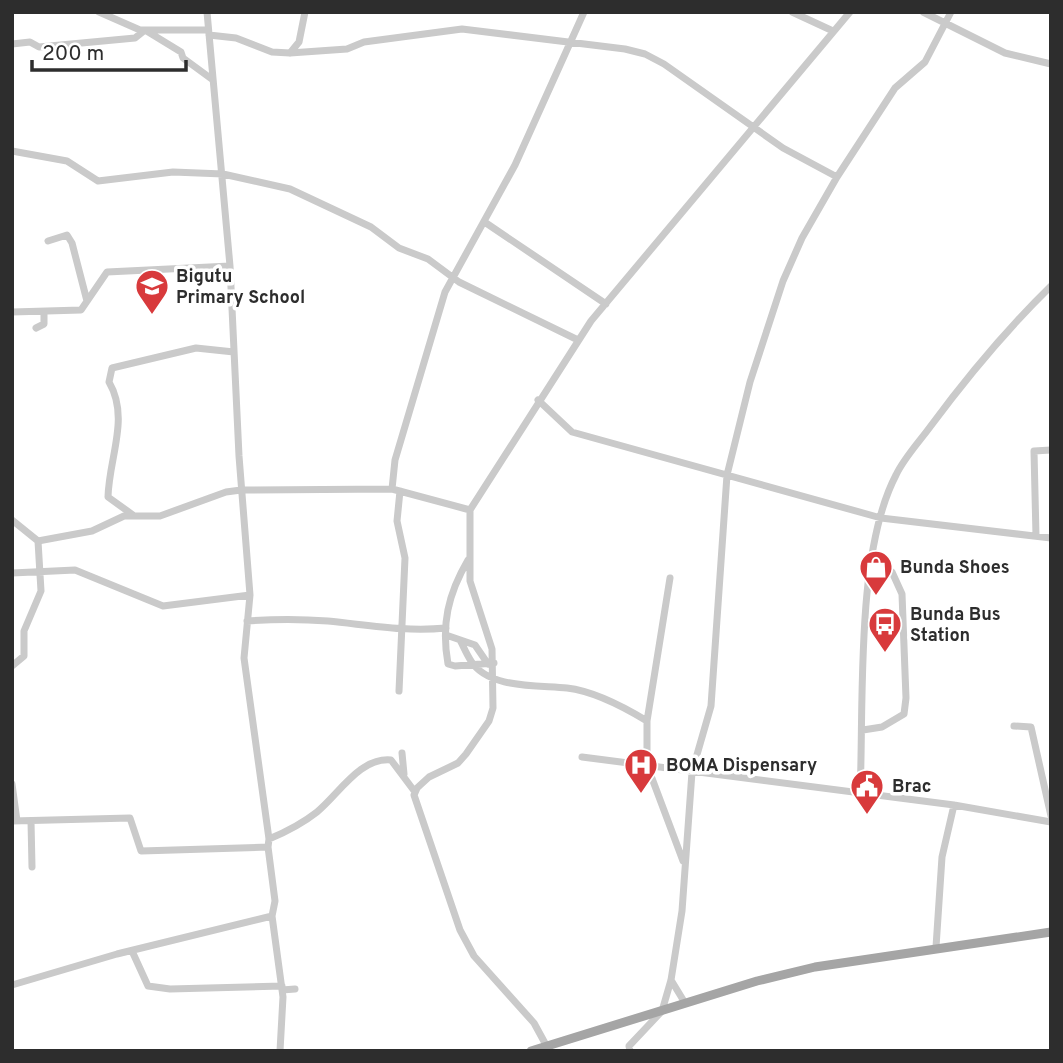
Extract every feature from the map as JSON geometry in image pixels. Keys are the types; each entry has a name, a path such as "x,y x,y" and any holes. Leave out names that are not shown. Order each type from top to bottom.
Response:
{"main road":[{"path":"531,1051 685,1003 815,967 1051,932"}],"street":[{"path":"99,12 145,30 181,52 183,58 213,80"},
{"path":"207,12 230,266 241,490 250,595 244,658 275,901 272,916 282,988 280,1051"},
{"path":"290,53 299,42 304,12"},
{"path":"399,691 405,558 397,521 395,460 412,398 453,278 486,223 584,12"},
{"path":"792,12 833,31"},
{"path":"415,792 429,777 458,763 480,735 493,708 495,676 470,581 470,510 578,340 850,12"},
{"path":"923,12 1005,53 1051,64"},
{"path":"628,1049 662,1011 671,981 682,911 692,772 711,706 727,475 750,382 783,281 802,239 837,177 895,88 925,62 951,12"},
{"path":"12,44 30,42 39,47 135,38 145,30 236,37 272,52 290,53 347,49 364,43 462,29 645,54 755,129 837,177"},
{"path":"12,150 67,161 97,181 173,172 223,174 290,189 371,227 399,248 428,259 453,278 578,340"},
{"path":"486,223 606,304"},
{"path":"48,240 67,235 87,301"},
{"path":"12,312 81,310 107,272 230,266"},
{"path":"860,795 867,589 881,518 896,474 983,358 1051,286"},
{"path":"36,328 44,324 44,313"},
{"path":"133,515 108,497 119,421 119,399 109,382 112,368 196,348 234,352"},
{"path":"538,400 572,432 881,518 1051,538"},
{"path":"1036,536 1034,451 1051,450"},
{"path":"38,541 92,531 124,516 160,516 226,492 241,490 396,490 470,510"},
{"path":"12,520 38,541 42,572 41,591 24,631 24,656 12,666"},
{"path":"468,559 450,592 446,632 448,664 491,663"},
{"path":"863,730 882,727 904,714 906,698 902,594 892,572 872,564"},
{"path":"12,573 75,570 163,606 250,595"},
{"path":"670,578 647,721 647,765 684,863"},
{"path":"247,621 324,621 446,632 461,642 475,645 491,663"},
{"path":"461,642 474,664 483,673 518,686 568,688 623,708 647,721"},
{"path":"1014,726 1031,727 1051,816"},
{"path":"402,753 404,775"},
{"path":"582,757 860,795 954,805 1051,822"},
{"path":"12,784 15,821 130,818 141,851 269,843 318,811 344,784 371,762 391,760 415,792 416,803 434,848 460,930 474,956 534,1023 546,1045"},
{"path":"936,947 942,856 954,805"},
{"path":"30,821 33,867"},
{"path":"12,985 272,916"},
{"path":"132,951 148,986 170,989 295,989"},
{"path":"671,981 685,1003"}],"place":[{"name":"Bigutu Primary School","path":"152,316"},
{"name":"Bunda Shoes","path":"876,597"},
{"name":"Bunda Bus Station","path":"885,654"},
{"name":"BOMA Dispensary","path":"641,795"},
{"name":"Brac","path":"867,816"}]}
